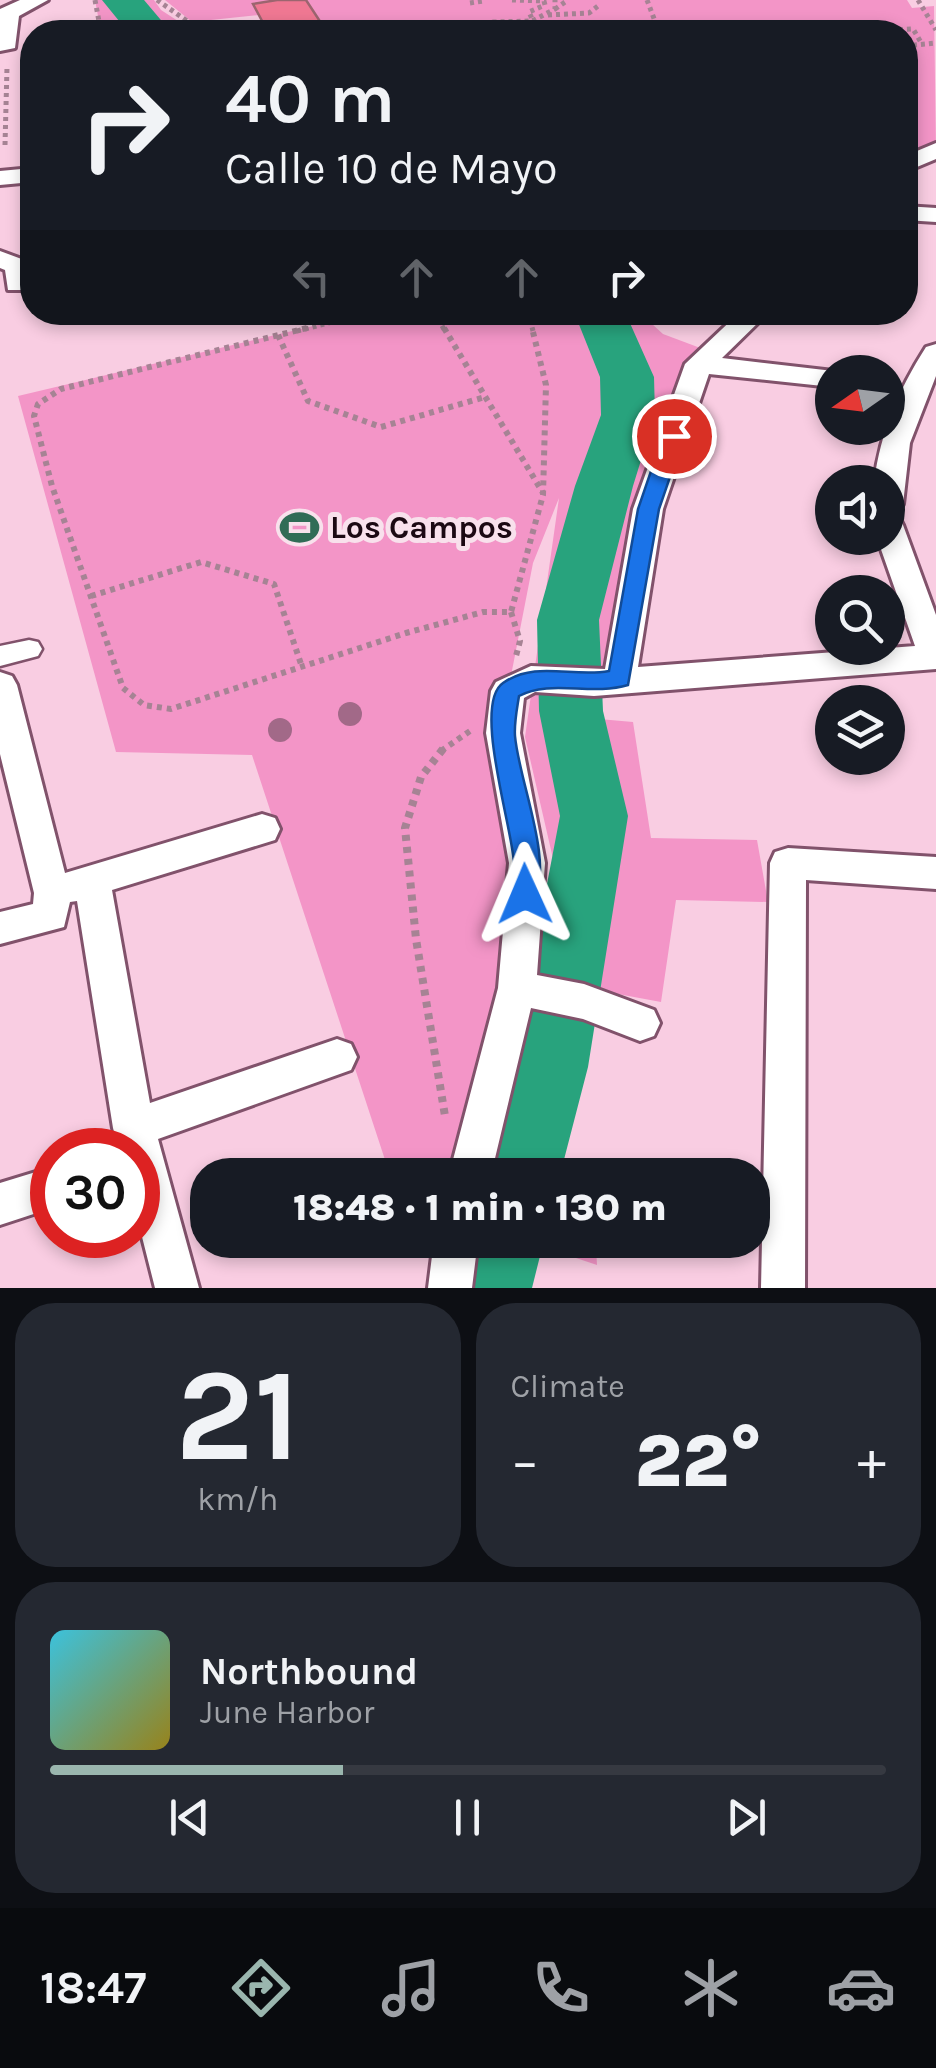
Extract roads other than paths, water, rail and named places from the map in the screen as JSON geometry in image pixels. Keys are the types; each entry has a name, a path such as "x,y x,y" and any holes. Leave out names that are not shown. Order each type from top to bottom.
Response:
{"street":[{"path":"4,44 7,6 37,0"},
{"path":"607,681 648,509 698,364 742,325"},
{"path":"890,465 890,452 912,388 936,352"},
{"path":"698,364 815,376"},
{"path":"475,1158 526,990 527,863 503,734 508,691 531,679 607,681 935,657 899,555"},
{"path":"0,656 28,649"},
{"path":"0,685 52,893 51,916 0,928"},
{"path":"52,893 262,829"},
{"path":"783,1288 788,862 936,872"},
{"path":"92,880 134,1128"},
{"path":"526,990 584,1002 640,1023"},
{"path":"160,1141 337,1058"},
{"path":"0,1204 30,1195"},
{"path":"160,1228 177,1288"},
{"path":"450,1288 454,1258"}],"waterway":[{"path":"122,0 140,20"},
{"path":"525,1158 550,1067 594,816 571,711 568,620 604,486 628,415 627,377 605,325"},
{"path":"490,1288 498,1258"}],"place":[{"name":"Los Campos","path":"300,527"}]}
